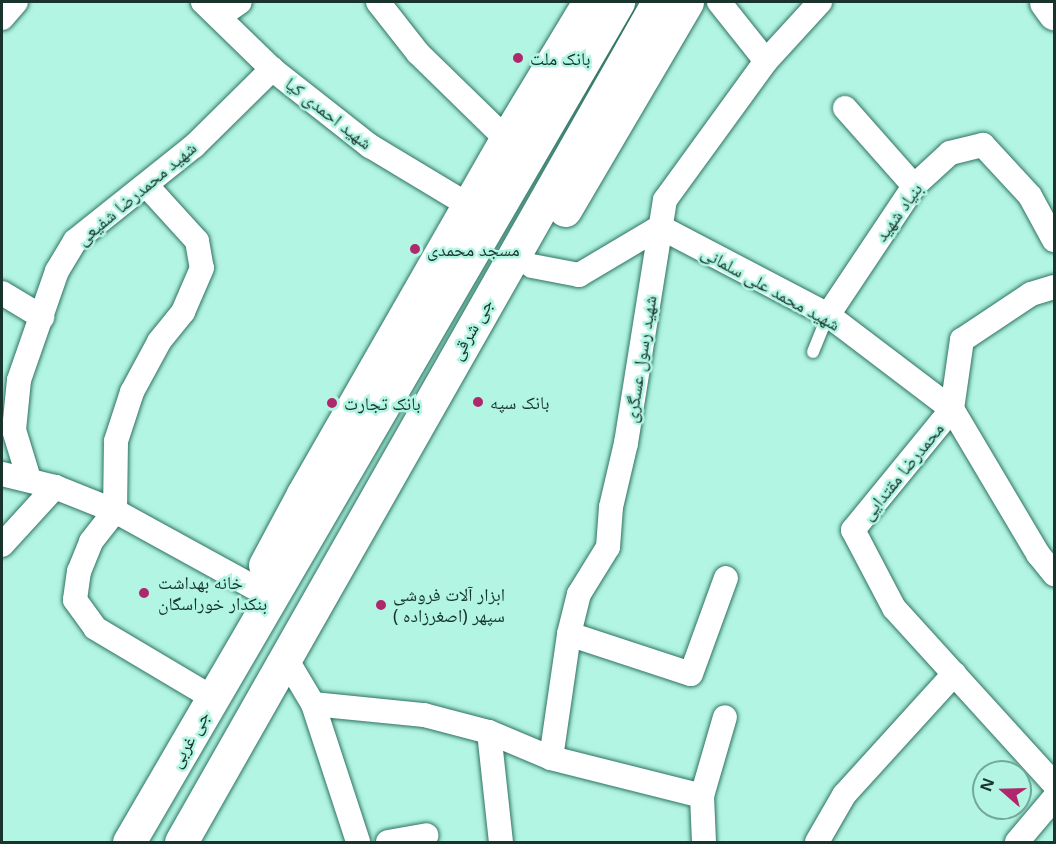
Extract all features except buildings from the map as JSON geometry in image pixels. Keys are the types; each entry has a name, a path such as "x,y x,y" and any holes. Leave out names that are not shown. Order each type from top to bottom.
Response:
{"main road":[{"path":"249,636 253,587 303,494 470,206 506,139 590,2"},
{"path":"249,636 618,2"},
{"path":"181,843 285,657 326,631 679,2"},
{"name":"جی شرقی","path":"285,657 679,2"},
{"path":"1046,2 1054,13"},
{"name":"جی غربی","path":"129,843 249,636"}],"street":[{"path":"2,18 16,2"},
{"path":"211,9 240,2"},
{"path":"378,2 418,52 506,139"},
{"path":"718,2 766,60"},
{"name":"شهید رسول عسگری","path":"551,758 569,634 579,594 608,547 610,507 626,443 666,200 766,60 820,2"},
{"name":"شهید احمدی کیا","path":"211,9 272,69 370,146 470,206"},
{"name":"شهید محمدرضا شفیعی","path":"29,479 14,430 19,380 57,271 75,241 147,186 194,146 272,69"},
{"path":"845,108 914,186"},
{"name":"بنیاد شهید","path":"828,315 914,186 950,153 983,145 1030,196 1054,240"},
{"path":"147,186 197,241 202,268 183,312 159,342 132,392 116,441 115,511 91,542 79,571 75,600 95,628 213,698"},
{"path":"532,266 579,275 660,227"},
{"name":"شهید محمد علی سلمانی","path":"660,227 828,315 952,409 1038,554 1054,574"},
{"name":"محمدرضا مقتدایی","path":"954,674 894,608 853,531 952,409 962,340 1030,294 1054,287"},
{"path":"2,293 42,317"},
{"path":"2,474 55,487 115,511 253,587"},
{"path":"2,545 55,487"},
{"path":"569,634 691,674 726,578"},
{"path":"285,657 313,704 358,843"},
{"path":"817,843 844,795 954,674 1054,784"},
{"path":"313,704 424,715 489,732 551,758 702,796"},
{"path":"704,843 702,796 725,717"},
{"path":"489,732 501,843"},
{"path":"1017,843 1054,798"},
{"path":"388,843 426,835"}],"lane":[{"path":"813,352 828,315"}],"place":[{"name":"بانک ملت","path":"518,58"},
{"name":"مسجد محمدی","path":"415,249"},
{"name":"بانک سپه","path":"478,402"},
{"name":"بانک تجارت","path":"332,403"},
{"name":"خانه بهداشت بنکدار خوراسگان","path":"144,593"},
{"name":"ابزار آلات فروشی سپهر (اصغرزاده )","path":"381,605"}]}
